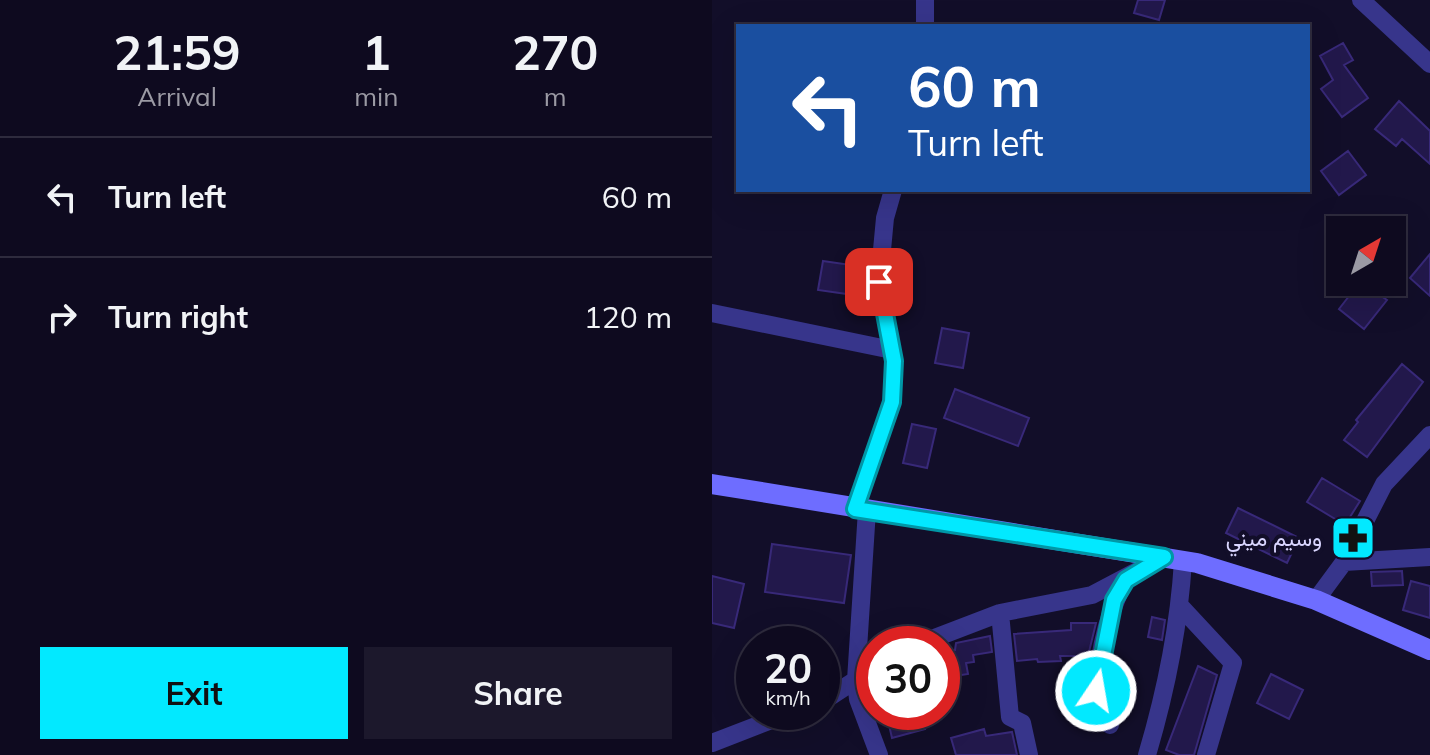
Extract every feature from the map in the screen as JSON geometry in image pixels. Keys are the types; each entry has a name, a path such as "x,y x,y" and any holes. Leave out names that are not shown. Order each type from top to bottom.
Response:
{"main road":[{"path":"712,484 1174,559 1316,600 1430,650"}],"street":[{"path":"925,0 925,24"},
{"path":"1361,0 1430,64"},
{"path":"858,626 861,509 892,402 892,350 879,282 885,218 892,192"},
{"path":"712,313 892,350"},
{"path":"1316,600 1344,562 1384,484 1430,435"},
{"path":"1344,562 1430,557"},
{"path":"960,628 1000,613 1092,595 1174,559 1180,606 1163,701 1147,755"},
{"path":"1110,725 1098,713 1096,691 1114,600 1126,580"},
{"path":"1180,606 1233,663 1206,755"},
{"path":"1000,613 1010,717 1022,723 1029,755"},
{"path":"840,690 856,680"},
{"path":"712,743 746,730"},
{"path":"870,730 879,755"}],"building":[{"path":"1138,0 1165,0 1159,20 1134,13"},
{"path":"1343,43 1353,60 1344,65 1368,98 1342,117 1321,89 1333,80 1320,56"},
{"path":"1399,101 1430,131 1430,164 1402,139 1396,146 1375,129"},
{"path":"1348,151 1366,175 1339,195 1321,171"},
{"path":"1430,254 1430,296 1410,278"},
{"path":"823,261 858,266 854,295 818,290"},
{"path":"1349,296 1381,296 1387,300 1364,329 1339,309"},
{"path":"942,328 969,333 963,368 935,363"},
{"path":"1402,364 1423,382 1367,457 1344,440 1358,422 1356,420"},
{"path":"955,389 1029,418 1018,446 944,418"},
{"path":"912,424 936,429 927,468 903,463"},
{"path":"1322,478 1360,501 1345,525 1307,502"},
{"path":"1238,508 1299,538 1287,563 1226,533"},
{"path":"772,544 851,555 844,603 765,592"},
{"path":"1402,571 1403,585 1372,586 1371,572"},
{"path":"712,576 744,584 734,628 712,623"},
{"path":"1411,581 1430,586 1430,618 1403,610"},
{"path":"1152,617 1165,620 1162,640 1148,637"},
{"path":"1071,623 1096,623 1088,656 1060,656 1061,661 1017,661 1014,634 1071,630"},
{"path":"990,636 992,652 973,655 974,662 966,663 968,674 960,675 960,642"},
{"path":"1198,666 1217,675 1194,755 1179,755 1166,750"},
{"path":"1271,674 1303,690 1289,719 1257,703"},
{"path":"984,729 986,736 1012,732 1017,755 956,755 951,738"},
{"path":"890,730 921,730 892,738"}],"place":[{"name":"وسيم ميني","path":"1353,538"}],"route":[{"path":"879,282 894,361 892,402 855,509 893,512 1164,557 1126,580 1114,600 1096,691"}]}
